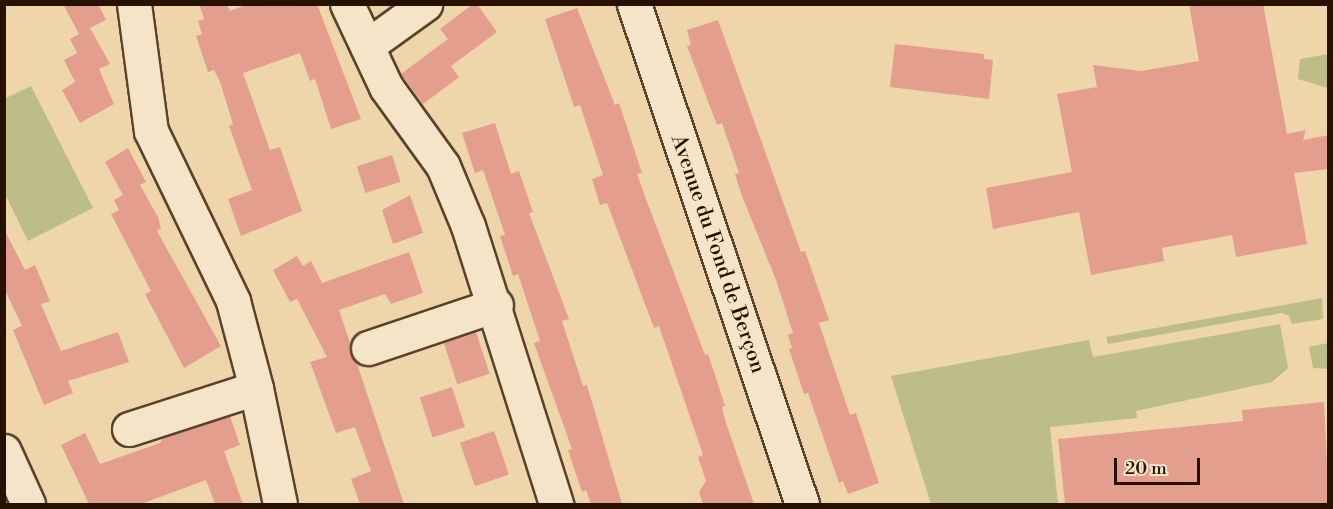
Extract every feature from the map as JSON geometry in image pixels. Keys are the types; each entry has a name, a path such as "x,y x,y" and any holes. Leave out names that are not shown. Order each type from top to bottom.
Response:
{"street":[{"path":"134,4 151,131 223,274 256,388 280,504"},
{"path":"347,4 394,100 442,166 496,305 556,504"},
{"path":"367,46 425,4"},
{"name":"Avenue du Fond de Berçon","path":"634,4 802,504"},
{"path":"368,348 496,305"},
{"path":"129,429 256,388"},
{"path":"4,452 28,504"}],"green space":[{"path":"1328,54 1328,88 1298,79 1300,59"},
{"path":"31,86 93,208 28,241 5,194 4,99"},
{"path":"1322,298 1323,319 1292,324 1289,316 1282,313 1108,344 1106,337"},
{"path":"1280,324 1288,368 1272,382 1136,411 1137,418 1050,427 1058,504 931,504 891,376 1089,340 1093,357"},
{"path":"1328,343 1328,369 1313,368 1309,347"}],"building":[{"path":"63,4 98,4 106,20 90,28 110,64 99,69 114,104 80,123 62,90 75,82 64,60 77,53 70,39 85,31 79,34"},
{"path":"199,4 227,4 230,11 248,4 317,4 361,119 331,129 315,79 310,81 300,53 243,73 270,150 280,147 302,211 241,236 228,199 252,190 229,126 233,124 220,82 214,70 208,72 196,36 202,34 198,21 204,19"},
{"path":"473,4 477,4 497,32 451,66 459,77 423,104 401,74 448,39 440,29"},
{"path":"1189,4 1263,4 1287,134 1306,130 1303,140 1329,135 1329,169 1294,173 1307,244 1236,257 1232,235 1162,248 1164,261 1091,275 1079,212 993,229 986,188 1072,172 1057,94 1097,87 1093,65 1141,71 1199,61"},
{"path":"577,8 615,105 619,103 642,173 637,174 705,355 708,354 725,406 722,407 726,423 754,504 703,504 699,492 706,481 698,457 703,455 659,326 654,328 607,203 600,205 592,179 603,175 580,105 574,107 545,19"},
{"path":"718,20 801,252 805,251 829,320 819,323 850,415 856,413 879,483 848,494 843,481 839,483 808,393 804,394 789,349 792,348 788,335 793,333 776,280 742,196 735,174 739,173 722,123 717,125 687,46 691,45 687,30"},
{"path":"895,44 984,54 984,59 993,60 989,99 890,87"},
{"path":"495,123 511,174 519,171 533,212 529,213 569,319 562,321 583,386 587,385 622,504 591,504 586,490 582,492 568,450 572,449 534,343 540,341 518,274 513,276 500,236 505,235 483,170 475,173 462,133"},
{"path":"128,148 146,182 140,185 158,217 161,228 157,231 221,346 184,368 145,294 151,291 111,214 119,210 114,200 123,195 105,162"},
{"path":"392,155 401,182 365,193 357,166"},
{"path":"410,195 423,233 393,244 382,210"},
{"path":"4,229 25,270 35,265 50,301 41,304 61,351 118,332 129,362 68,381 73,393 44,405 13,330 22,326 4,288"},
{"path":"409,252 423,293 391,304 385,294 339,310 404,504 360,504 351,479 371,471 355,427 336,433 310,362 327,357 297,299 290,302 273,270 297,256 303,266 311,261 322,283"},
{"path":"476,332 490,374 457,384 444,343"},
{"path":"452,387 465,427 433,437 420,398"},
{"path":"1324,402 1329,504 1065,504 1058,439 1243,421 1242,410"},
{"path":"230,416 240,445 224,451 243,504 215,504 206,480 141,504 89,504 61,445 85,433 100,464 160,443 164,437"},
{"path":"494,431 509,474 475,486 460,443"}]}
